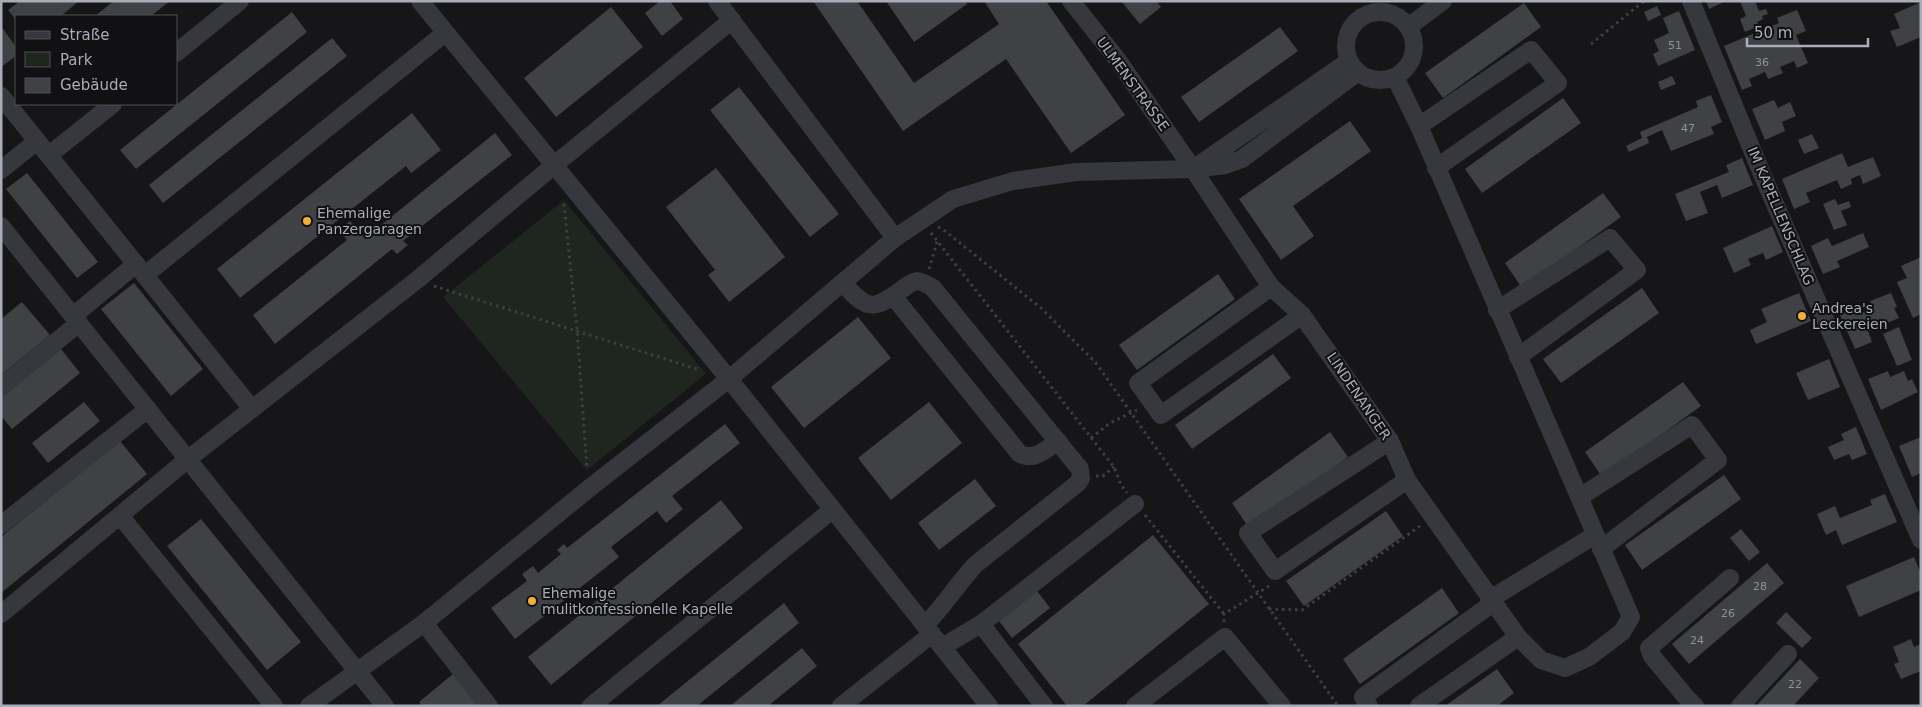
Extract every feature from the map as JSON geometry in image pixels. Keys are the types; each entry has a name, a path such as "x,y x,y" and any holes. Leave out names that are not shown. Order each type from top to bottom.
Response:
{"street":[{"path":"178,51 240,1"},
{"path":"420,1 729,379 989,706"},
{"path":"717,1 895,238"},
{"name":"ULMENSTRASSE","path":"1071,1 1117,59 1194,169"},
{"path":"1408,27 1443,1"},
{"name":"IM KAPELLENSCHLAG","path":"1691,1 1762,174 1921,540"},
{"path":"1362,8 1388,13 1399,18 1408,27 1413,37 1414,49 1411,60 1405,70 1395,77 1386,80 1376,80 1366,78 1353,67 1346,49 1347,36 1362,8"},
{"path":"1,614 121,517 188,459 417,280 732,20"},
{"path":"1,387 76,319 445,33"},
{"path":"1419,126 1531,50 1558,83 1436,168"},
{"path":"309,706 424,623 592,486 729,379 895,238 952,199 1013,181 1076,172 1194,169 1353,67"},
{"path":"1395,77 1419,126 1598,542"},
{"path":"1,96 252,409"},
{"path":"49,156 112,105"},
{"path":"1,170 37,141"},
{"name":"LINDENANGER","path":"1194,169 1271,288 1302,315 1390,441 1407,480 1518,637 1541,660 1566,668 1589,657 1616,637 1622,632 1631,617 1598,542"},
{"path":"1,226 385,706"},
{"path":"1497,310 1610,238 1637,270 1518,357"},
{"path":"843,283 856,298 870,305 885,302 911,283 918,281 932,288 1080,469 1081,478 1078,483 976,564 963,578 941,610 933,636"},
{"path":"1271,288 1138,383 1162,415 1302,315"},
{"path":"893,296 1018,453 1024,456 1033,456 1058,441"},
{"path":"1,525 148,409"},
{"path":"1370,706 1363,697 1486,608 1492,598 1598,542 1718,460 1692,425 1580,497"},
{"path":"1390,441 1248,533 1275,571 1407,480"},
{"path":"841,706 933,636 981,624 1135,504"},
{"path":"591,706 832,510"},
{"path":"121,517 274,706"},
{"path":"1695,706 1658,662 1649,648 1730,578"},
{"path":"424,623 489,706"},
{"path":"981,624 1044,706"},
{"path":"1135,706 1225,637 1282,706"},
{"path":"1419,706 1518,637"},
{"path":"1740,706 1788,654"}],"path":[{"path":"1591,44 1644,1"},
{"path":"564,200 578,330 587,470 592,486"},
{"path":"921,220 1114,467 1121,485 1135,504 1224,614 1225,637"},
{"path":"921,220 945,231 1041,308 1096,363 1338,706"},
{"path":"925,284 938,241"},
{"path":"417,280 700,370"},
{"path":"1091,438 1110,423 1132,414 1151,400"},
{"path":"1270,609 1302,610 1433,516"},
{"path":"1224,614 1273,584 1275,571"}],"green space":[{"path":"564,200 706,374 587,470 443,297"}],"building":[{"path":"20,1 79,1 62,15 15,15 15,19 8,10"},
{"path":"114,1 170,1 152,15 96,15"},
{"path":"660,1 670,1 683,19 662,36 645,13"},
{"path":"813,1 857,1 914,83 999,24 984,1 1046,1 1125,115 1071,153 1006,59 903,131"},
{"path":"886,1 965,1 967,4 914,42"},
{"path":"1121,1 1156,1 1161,7 1140,24"},
{"path":"1706,1 1726,1 1709,9"},
{"path":"1740,1 1755,1 1759,11 1766,9 1768,14 1762,16 1763,19 1757,22 1759,26 1745,32 1740,19 1746,16"},
{"path":"1921,2 1921,37 1897,47 1890,31 1900,28 1894,14"},
{"path":"1524,3 1541,27 1443,98 1425,73"},
{"path":"1657,6 1661,15 1648,21 1644,12"},
{"path":"611,7 643,47 556,117 524,78"},
{"path":"1797,10 1806,31 1796,35 1808,63 1797,68 1794,61 1780,67 1783,73 1768,79 1765,72 1749,79 1752,86 1742,90 1724,46 1779,23 1777,18"},
{"path":"1679,11 1695,50 1658,66 1653,54 1659,51 1654,40 1669,33 1663,18"},
{"path":"292,12 307,32 136,169 120,150"},
{"path":"1,26 15,46 15,57 1,67"},
{"path":"1280,27 1298,51 1199,122 1181,97"},
{"path":"332,38 347,56 163,203 149,185"},
{"path":"1672,76 1676,84 1661,90 1658,82"},
{"path":"739,87 839,214 810,237 710,110"},
{"path":"1711,95 1722,122 1711,127 1714,134 1671,151 1662,130 1647,137 1649,143 1629,152 1626,146 1642,138 1640,132 1698,107 1696,101"},
{"path":"1563,98 1581,123 1482,193 1465,169"},
{"path":"1774,100 1778,108 1790,102 1796,116 1782,122 1785,131 1765,140 1752,109"},
{"name":"Ehemalige Panzergaragen","path":"412,113 441,150 411,173 406,166 240,298 217,269"},
{"path":"1350,121 1371,151 1293,206 1314,236 1281,260 1239,199"},
{"path":"495,133 512,155 403,241 408,245 397,254 392,249 275,344 253,315 347,240 339,230 350,221 365,238"},
{"path":"1812,134 1819,148 1804,154 1798,140"},
{"path":"1842,153 1848,167 1873,157 1881,176 1863,184 1860,175 1851,179 1852,184 1841,189 1837,180 1806,193 1810,202 1794,209 1782,179"},
{"path":"1742,158 1753,185 1722,198 1717,185 1700,192 1708,213 1686,221 1675,194 1729,172 1726,165"},
{"path":"716,168 785,257 729,302 708,275 715,270 666,207"},
{"path":"27,173 98,262 77,278 6,189"},
{"path":"1603,193 1621,217 1522,288 1505,263"},
{"path":"1835,199 1838,205 1849,201 1851,207 1841,211 1847,225 1834,230 1823,204"},
{"path":"1772,226 1783,252 1766,260 1763,253 1748,259 1751,265 1734,273 1723,248"},
{"path":"1863,233 1869,247 1837,261 1840,267 1823,274 1811,246 1828,238 1832,246"},
{"path":"1921,257 1921,314 1913,318 1897,282 1907,278 1901,266"},
{"path":"1218,274 1235,299 1137,370 1119,345"},
{"path":"134,283 203,369 171,396 101,309"},
{"path":"1642,288 1659,313 1561,383 1543,359"},
{"path":"1799,293 1811,321 1756,344 1750,330 1767,322 1761,309"},
{"path":"1891,293 1897,307 1894,308 1899,318 1868,331 1872,342 1855,349 1840,315 1857,308 1859,314 1873,308 1870,301"},
{"path":"22,302 50,335 1,375 1,319"},
{"path":"858,317 891,358 804,428 771,387"},
{"path":"1899,327 1912,360 1897,366 1883,334"},
{"path":"61,349 80,373 12,429 1,416 1,397"},
{"path":"1273,354 1291,378 1192,449 1175,425"},
{"path":"1829,359 1840,387 1808,400 1796,373"},
{"path":"1888,371 1890,377 1904,371 1908,381 1912,379 1918,392 1881,410 1868,379"},
{"path":"1683,382 1701,406 1602,477 1585,452"},
{"path":"84,402 100,421 48,463 32,443"},
{"path":"929,402 962,443 891,500 858,458"},
{"path":"725,424 740,443 672,496 683,509 666,523 657,511 611,547 619,557 515,639 491,608 527,581 522,574 533,566 538,573 561,554 557,550 564,544 567,548"},
{"path":"1856,427 1867,454 1852,460 1849,454 1834,460 1828,447 1844,440 1841,434"},
{"path":"1330,432 1348,457 1249,528 1232,503"},
{"path":"1921,437 1921,473 1912,477 1899,446"},
{"path":"120,441 147,474 1,593 1,537"},
{"path":"1724,475 1741,499 1642,570 1625,545"},
{"path":"975,479 996,506 939,550 918,523"},
{"path":"1885,494 1897,522 1842,545 1836,530 1826,535 1817,514 1835,506 1840,518 1872,505 1870,500"},
{"path":"721,500 743,528 551,685 528,657"},
{"path":"1386,511 1403,536 1304,606 1286,581"},
{"path":"201,519 301,642 267,670 167,546"},
{"path":"1741,529 1760,552 1749,561 1730,538"},
{"path":"1153,535 1209,604 1083,706 1067,706 1018,644"},
{"path":"1914,557 1921,574 1921,590 1859,617 1846,586"},
{"path":"1767,563 1784,583 1689,664 1672,644"},
{"path":"1442,588 1459,613 1360,684 1343,659"},
{"path":"1037,591 1050,608 1012,638 999,621"},
{"path":"784,603 799,623 697,706 657,706"},
{"path":"1786,612 1812,638 1802,648 1776,623"},
{"path":"1911,639 1914,647 1921,644 1921,671 1901,679 1894,664 1899,662 1893,647"},
{"path":"802,648 817,666 768,706 730,706"},
{"path":"1800,659 1819,678 1793,706 1756,706"},
{"path":"1497,669 1514,693 1497,706 1445,706"},
{"path":"453,674 478,706 422,706 419,702"}],"place":[{"name":"Ehemalige Panzergaragen","path":"307,221"},
{"name":"Andrea's Leckereien","path":"1802,316"},
{"name":"Ehemalige mulitkonfessionelle Kapelle","path":"532,601"}]}
